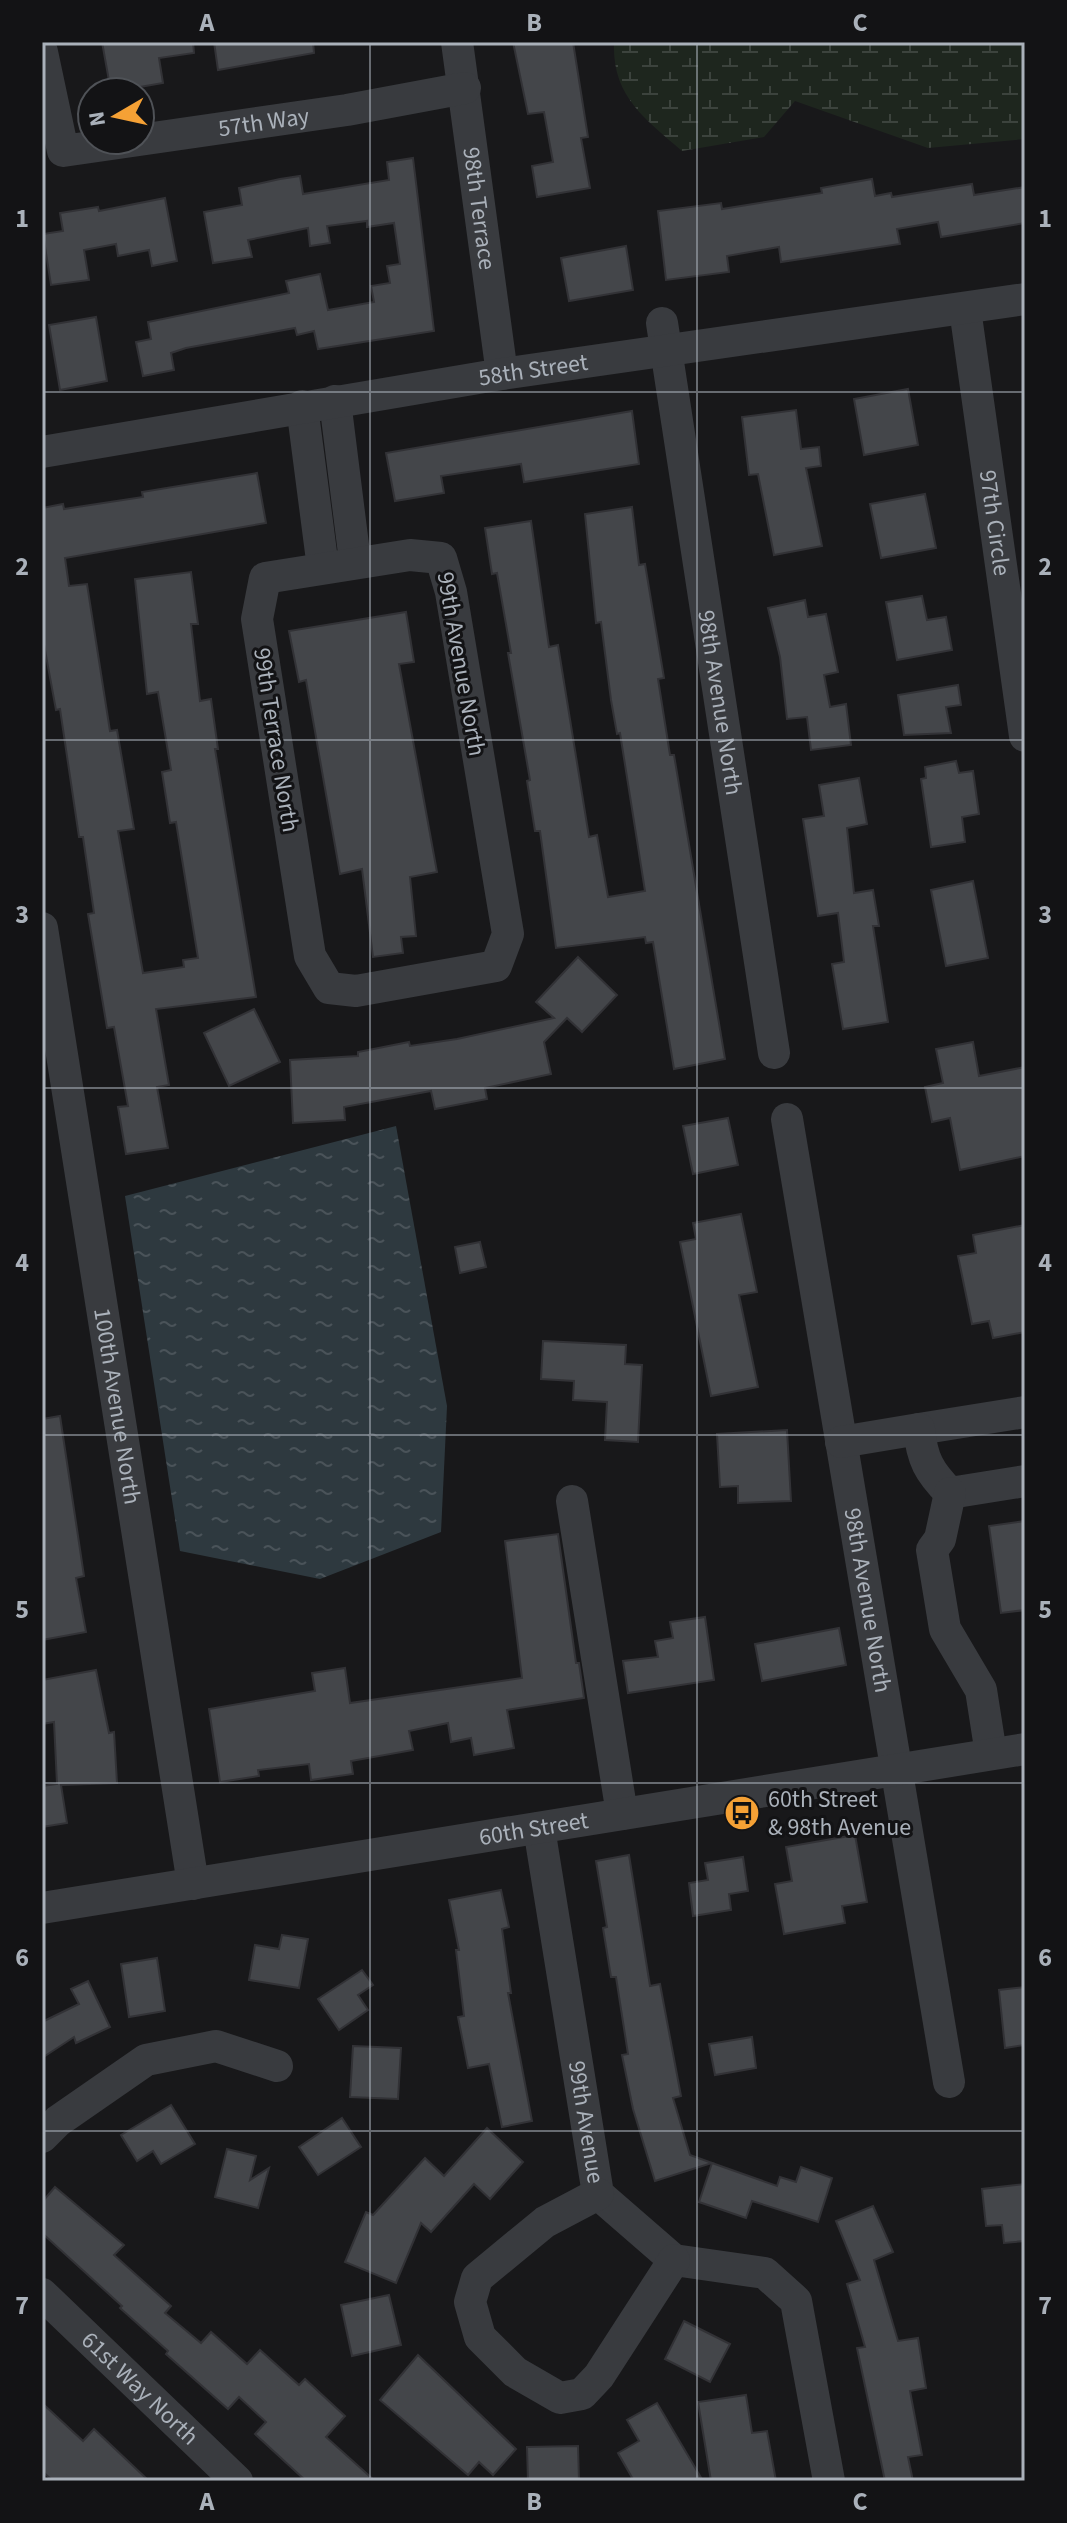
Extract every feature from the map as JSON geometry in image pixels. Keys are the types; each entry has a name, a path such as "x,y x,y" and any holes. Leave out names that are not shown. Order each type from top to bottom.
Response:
{"street":[{"name":"98th Terrace","path":"457,42 502,374"},
{"name":"57th Way","path":"42,52 63,151 347,110 465,88"},
{"name":"58th Street","path":"42,452 502,374 664,337 965,309 1025,299"},
{"name":"97th Circle","path":"965,309 1025,736"},
{"name":"98th Avenue North","path":"664,337 774,1053"},
{"path":"335,401 355,561"},
{"path":"302,406 323,568"},
{"name":"99th Avenue North","path":"329,988 356,991 496,966 508,934 451,592 441,558 410,555 355,561"},
{"name":"99th Terrace North","path":"329,988 310,956 257,619 265,578 355,561"},
{"name":"100th Avenue North","path":"42,928 193,1884"},
{"name":"98th Avenue North","path":"787,1119 949,2082"},
{"path":"841,1442 1025,1412"},
{"path":"919,1429 922,1459 929,1472 950,1493"},
{"path":"950,1493 1025,1481"},
{"path":"950,1493 940,1539 932,1550 945,1629 981,1690 991,1754"},
{"path":"572,1501 622,1814"},
{"name":"60th Street","path":"42,1908 1025,1749"},
{"name":"99th Avenue","path":"539,1828 598,2194 674,2260"},
{"path":"42,2137 58,2121 146,2060 216,2046 277,2066"},
{"path":"598,2194 545,2222 477,2278 470,2302 480,2337 515,2372 560,2398 582,2394 599,2376 674,2260 765,2273 796,2301 829,2481"},
{"name":"61st Way North","path":"42,2294 237,2481"}],"green space":[{"path":"614,42 1025,42 1025,139 928,148 795,101 764,137 682,151 643,116 625,92 618,77"}],"water":[{"path":"396,1126 447,1406 441,1532 320,1579 180,1551 125,1196"}],"building":[{"path":"102,42 193,42 194,53 159,58 163,83 156,84 156,76 108,76"},
{"path":"214,42 313,42 314,53 218,70"},
{"path":"513,42 573,42 588,137 581,138 590,188 537,197 532,166 553,162 544,112 528,114"},
{"path":"413,158 434,331 318,349 314,331 297,335 295,328 186,348 171,353 174,370 143,376 136,342 151,339 148,322 289,293 286,281 320,274 328,310 374,302 371,286 390,283 387,266 400,264 394,223 367,227 367,221 327,226 330,243 310,246 308,228 248,240 252,257 213,263 204,212 242,205 239,188 280,179 300,176 303,194 389,180 387,162"},
{"path":"872,179 875,196 891,193 892,197 972,184 974,195 1025,187 1025,223 941,237 938,222 897,229 900,244 781,262 779,247 727,256 729,272 666,280 658,211 721,203 722,209 822,193 821,188"},
{"path":"165,198 177,261 152,266 149,250 118,256 116,244 84,250 89,280 51,285 43,234 63,231 60,213 98,207 99,211"},
{"path":"626,246 633,290 569,301 561,258"},
{"path":"96,317 107,381 60,390 49,325"},
{"path":"908,389 918,445 864,455 854,399"},
{"path":"796,410 801,449 819,447 821,466 806,468 822,546 774,555 758,474 749,475 742,417"},
{"path":"632,411 639,464 524,482 521,464 441,476 444,493 395,501 386,453"},
{"path":"257,473 266,523 65,558 69,586 87,584 110,731 117,730 134,829 118,831 143,973 184,967 183,960 198,958 176,822 170,823 162,772 171,770 158,692 147,694 135,579 191,572 198,624 191,624 200,701 211,699 218,749 215,749 256,997 156,1009 169,1085 157,1087 168,1148 126,1154 118,1107 128,1106 114,1027 107,1028 88,914 94,913 83,837 79,837 60,709 56,710 42,634 42,508 63,504 64,509 143,497 142,492"},
{"path":"925,494 936,548 881,558 870,504"},
{"path":"632,507 639,565 645,564 664,678 658,679 670,755 674,755 725,1059 674,1069 653,942 646,943 645,937 556,948 540,831 535,831 527,781 530,780 508,653 511,653 497,573 492,574 485,528 531,521 549,647 558,645 589,837 597,835 608,897 645,891 620,733 617,734 611,700 601,622 596,623 585,514"},
{"path":"922,596 927,620 946,617 952,650 897,660 886,602"},
{"path":"805,600 808,617 826,614 838,672 824,675 830,707 846,704 851,745 811,750 807,717 787,719 780,657 768,608"},
{"path":"406,612 414,662 399,664 437,872 410,877 416,936 401,937 403,953 373,957 362,869 340,874 306,680 299,682 289,631"},
{"path":"958,685 961,705 946,707 951,733 904,735 898,695"},
{"path":"956,761 959,773 973,771 979,814 962,817 965,842 931,847 921,779 926,778 925,767"},
{"path":"859,778 867,824 847,828 854,893 873,890 879,926 873,926 888,1022 843,1029 832,964 844,962 838,913 818,916 803,819 824,816 819,785"},
{"path":"973,881 988,958 946,966 931,890"},
{"path":"578,957 617,995 582,1032 567,1018 544,1042 551,1074 485,1088 487,1099 435,1109 431,1091 344,1107 345,1120 293,1123 290,1060 358,1056 358,1052 409,1042 410,1046 457,1039 554,1018 536,1002"},
{"path":"254,1009 280,1062 229,1086 204,1033"},
{"path":"973,1042 979,1076 1025,1067 1025,1156 960,1170 950,1118 932,1122 925,1087 943,1083 936,1049"},
{"path":"728,1118 738,1165 693,1174 683,1126"},
{"path":"741,1214 757,1292 739,1295 758,1387 711,1396 680,1242 696,1239 693,1223"},
{"path":"1025,1225 1025,1332 993,1338 989,1321 972,1324 958,1256 976,1253 973,1235"},
{"path":"480,1242 486,1267 460,1273 455,1247"},
{"path":"543,1341 626,1345 625,1364 642,1365 638,1442 605,1440 607,1402 573,1400 574,1381 541,1379"},
{"path":"60,1416 84,1576 76,1578 86,1632 42,1640 42,1419"},
{"path":"787,1430 791,1501 738,1503 738,1486 720,1487 717,1434"},
{"path":"1025,1521 1025,1610 1001,1613 989,1526"},
{"path":"558,1534 576,1663 579,1663 584,1698 507,1710 514,1748 474,1755 471,1738 451,1742 448,1723 409,1731 413,1750 351,1761 353,1774 311,1780 309,1764 258,1770 259,1776 220,1782 209,1709 315,1691 312,1673 345,1668 350,1703 522,1678 505,1541"},
{"path":"705,1617 714,1680 628,1693 623,1661 658,1657 655,1641 673,1638 670,1622"},
{"path":"839,1628 846,1665 762,1681 755,1644"},
{"path":"96,1670 109,1733 114,1732 117,1783 61,1785 67,1823 42,1827 42,1786 57,1784 54,1722 42,1724 42,1680"},
{"path":"855,1835 867,1902 842,1906 845,1923 784,1934 775,1884 792,1881 786,1847"},
{"path":"629,1855 650,1986 660,1984 681,2096 673,2098 690,2155 712,2163 655,2181 633,2109 622,2055 628,2054 616,1977 611,1977 603,1928 607,1927 596,1861"},
{"path":"743,1857 748,1891 729,1894 731,1910 693,1916 689,1883 708,1880 705,1863"},
{"path":"501,1890 509,1927 502,1929 511,1993 508,1993 532,2121 502,2127 489,2064 468,2068 458,2017 464,2016 456,1950 459,1950 449,1900"},
{"path":"282,1935 308,1939 299,1988 249,1980 255,1945 279,1949"},
{"path":"157,1958 165,2011 129,2017 121,1964"},
{"path":"362,1970 373,1985 358,1995 368,2010 339,2030 318,1999"},
{"path":"88,1981 110,2027 76,2043 74,2037 42,2058 42,2022 79,2004 71,1989"},
{"path":"1025,1987 1025,2045 1005,2048 999,1990"},
{"path":"752,2037 756,2068 715,2075 709,2044"},
{"path":"353,2046 401,2048 398,2099 350,2097"},
{"path":"171,2105 195,2144 161,2164 153,2151 137,2161 121,2135"},
{"path":"342,2118 361,2147 318,2175 299,2147"},
{"path":"487,2128 523,2162 490,2199 474,2184 431,2232 421,2223 396,2283 345,2262 366,2212 373,2215 425,2158 444,2176"},
{"path":"227,2149 256,2156 250,2180 269,2168 258,2208 215,2197"},
{"path":"712,2163 777,2186 780,2177 796,2182 801,2167 832,2178 818,2222 752,2201 746,2218 699,2202"},
{"path":"1025,2184 1025,2241 1004,2243 1002,2225 986,2226 982,2189"},
{"path":"55,2187 124,2245 114,2255 171,2306 165,2313 201,2343 211,2332 247,2364 260,2350 299,2385 305,2379 345,2416 326,2437 375,2481 306,2481 255,2434 266,2422 239,2397 228,2409 166,2354 168,2351 120,2308 122,2306 42,2233 42,2202"},
{"path":"873,2206 893,2252 874,2260 898,2341 918,2338 926,2388 910,2391 922,2455 908,2457 913,2481 885,2481 857,2348 865,2347 847,2284 860,2280 836,2221"},
{"path":"389,2295 401,2345 352,2356 341,2305"},
{"path":"684,2321 730,2344 710,2382 665,2359"},
{"path":"418,2355 516,2449 493,2475 479,2462 468,2475 380,2400"},
{"path":"746,2395 752,2433 767,2431 776,2481 711,2481 698,2402"},
{"path":"42,2403 83,2441 94,2429 149,2481 53,2481 42,2471"},
{"path":"657,2403 703,2481 634,2481 618,2453 639,2441 627,2420"},
{"path":"578,2446 579,2481 528,2481 527,2447"}],"place":[{"name":"60th Street & 98th Avenue","path":"742,1813"}]}
